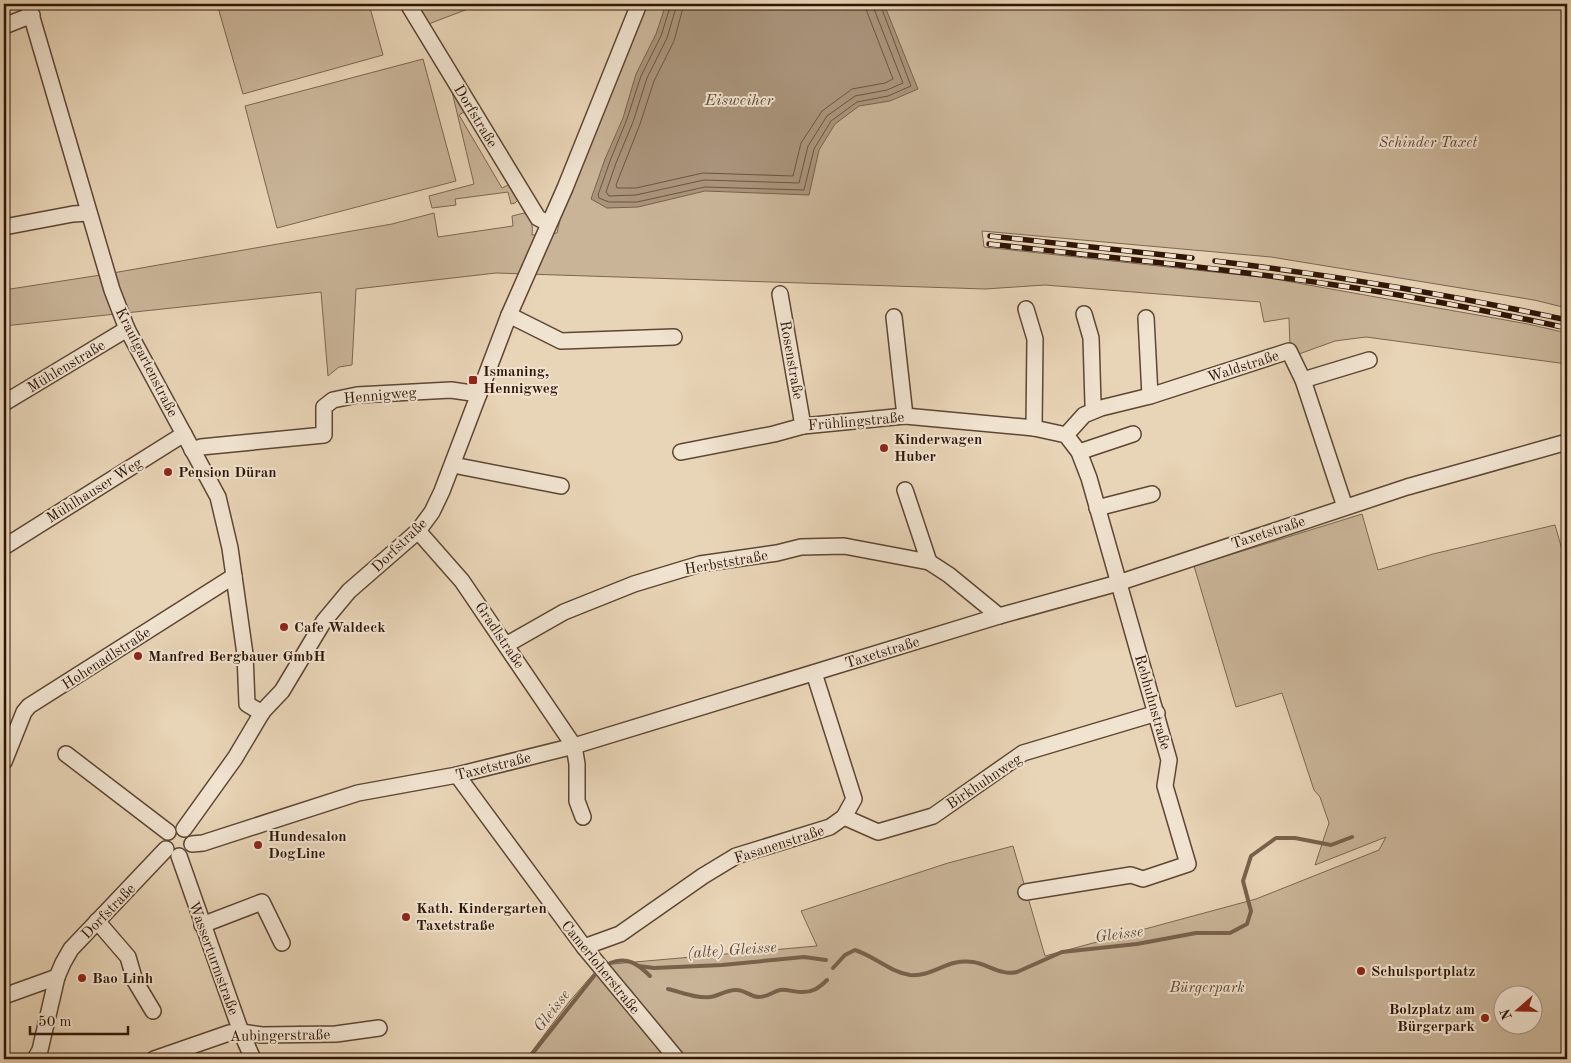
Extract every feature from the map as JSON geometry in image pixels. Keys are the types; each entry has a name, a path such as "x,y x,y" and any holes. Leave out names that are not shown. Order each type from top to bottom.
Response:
{"street":[{"name":"Dorfstraße","path":"408,4 538,218 548,223"},
{"name":"Dorfstraße","path":"184,829 234,758 262,712 282,691 324,621 349,591 418,531 432,512 453,465 509,314 565,188 639,4"},
{"path":"4,26 30,10"},
{"name":"Krautgartenstraße","path":"30,10 112,290 127,329 218,497 230,548 245,654 247,704 262,712"},
{"path":"4,227 73,214 89,213"},
{"name":"Rosenstraße","path":"780,294 804,426"},
{"path":"1026,309 1035,339 1034,428"},
{"path":"509,314 561,341 674,336"},
{"path":"1084,314 1091,338 1093,404 1095,410"},
{"path":"894,317 905,416"},
{"path":"1146,318 1150,396"},
{"name":"Mühlenstraße","path":"4,403 127,329"},
{"name":"Waldstraße","path":"1066,435 1084,415 1095,410 1150,396 1289,351 1303,380 1345,507"},
{"path":"1303,380 1369,360"},
{"name":"Hennigweg","path":"192,450 201,446 324,434 324,407 333,400 357,395 451,390 479,394"},
{"name":"Frühlingstraße","path":"681,452 774,434 804,426 905,416 1034,428 1066,435"},
{"name":"Mühlhauser Weg","path":"4,547 184,434"},
{"path":"1079,452 1133,434"},
{"path":"1066,435 1079,452 1118,583"},
{"name":"Taxetstraße","path":"192,844 198,845 358,793 457,775 574,746 1000,616 1118,583 1407,487 1567,442"},
{"path":"453,465 561,486"},
{"path":"905,490 929,562"},
{"path":"1097,508 1152,494"},
{"name":"Gradlstraße","path":"418,531 462,581 574,746"},
{"name":"Herbststraße","path":"506,645 564,612 634,584 700,564 777,553 801,547 844,546 929,562 949,575 1000,616"},
{"name":"Hohenadlstraße","path":"4,762 24,712 29,706 234,576"},
{"name":"Rebhuhnstraße","path":"1026,892 1131,875 1143,879 1188,864 1165,786 1169,760 1118,583"},
{"path":"814,673 854,799 844,817"},
{"name":"Birkhuhnweg","path":"844,817 878,832 933,816 1023,754 1157,713"},
{"path":"574,746 577,764 577,801 583,817"},
{"path":"66,754 168,832"},
{"name":"Camerloherstraße","path":"457,775 584,947 677,1059"},
{"name":"Fasanenstraße","path":"584,947 620,934 703,876 736,856 830,827 844,817"},
{"path":"172,853 164,837 172,829 184,829 192,838 192,844"},
{"name":"Dorfstraße","path":"36,1059 40,1050 57,977 62,963 71,949 97,921 172,853 185,854 192,844"},
{"name":"Wasserturmstraße","path":"172,853 202,925 241,1032 253,1059"},
{"path":"202,925 262,902 282,943"},
{"path":"97,921 128,957 135,981 153,1011"},
{"path":"4,996 57,977"},
{"name":"Aubingerstraße","path":"154,1059 230,1033 241,1032 262,1035 336,1034 380,1028"}],"green space":[{"path":"217,4 369,4 383,55 243,94"},
{"path":"413,4 481,4 426,25"},
{"name":"Schinder Taxet","path":"645,4 1567,4 1567,308 1534,300 1271,257 982,231 984,247 1269,278 1528,324 1567,333 1567,364 1366,337 1335,341 1299,354 1296,346 1290,347 1289,318 1264,322 1260,302 1045,285 985,289 496,273 356,289 352,365 339,367 328,376 321,292 4,326 4,290 392,224 434,213 438,237 513,226 512,216 524,213 531,222 532,235 557,233 563,207"},
{"path":"423,59 456,181 277,228 245,106"},
{"path":"449,79 469,109 459,115 502,188 512,183 519,199 515,203 511,204 508,192 455,199 456,205 432,208 429,196 474,184"},
{"name":"Bürgerpark","path":"1362,514 1378,570 1433,554 1555,525 1567,567 1567,1059 526,1059 569,1002 601,965 817,946 801,911 948,863 1013,846 1045,956 1256,899 1379,850 1386,837 1315,865 1329,823 1320,797 1314,790 1282,693 1236,707 1194,566"}],"water":[{"name":"Eisweiher","path":"666,4 884,4 918,89 890,101 859,106 835,124 819,150 809,195 705,191 638,207 607,208 591,199 605,159 623,118 636,74 656,34"}],"waterway":[{"name":"Gleisse","path":"833,968 845,955 855,950 896,971 910,975 919,975 964,961 979,963 1011,973 1062,952 1137,944 1196,933 1230,933 1247,924 1251,911 1243,881 1251,856 1276,838 1295,838 1331,845 1352,837"},
{"name":"(alte) Gleisse","path":"639,966 654,968 722,965 804,957 826,960"},
{"name":"Gleisse","path":"610,963 622,960 632,962 650,976"},
{"name":"Gleisse","path":"528,1059 594,976"},
{"name":"Gleisse","path":"668,989 700,997 740,990 758,997 780,990 808,992 818,988 827,980"}],"railway":[{"path":"990,236 1192,258"},
{"path":"989,244 1201,267 1358,288 1567,328"},
{"path":"1215,261 1392,286 1567,320"}],"place":[{"name":"Ismaning, Hennigweg","path":"473,380"},
{"name":"Kinderwagen Huber","path":"884,448"},
{"name":"Pension Düran","path":"168,472"},
{"name":"Cafe Waldeck","path":"284,627"},
{"name":"Manfred Bergbauer GmbH","path":"138,656"},
{"name":"Hundesalon DogLine","path":"258,845"},
{"name":"Kath. Kindergarten Taxetstraße","path":"406,917"},
{"name":"Schulsportplatz","path":"1361,971"},
{"name":"Bao Linh","path":"82,978"},
{"name":"Bolzplatz am Bürgerpark","path":"1485,1018"}]}
